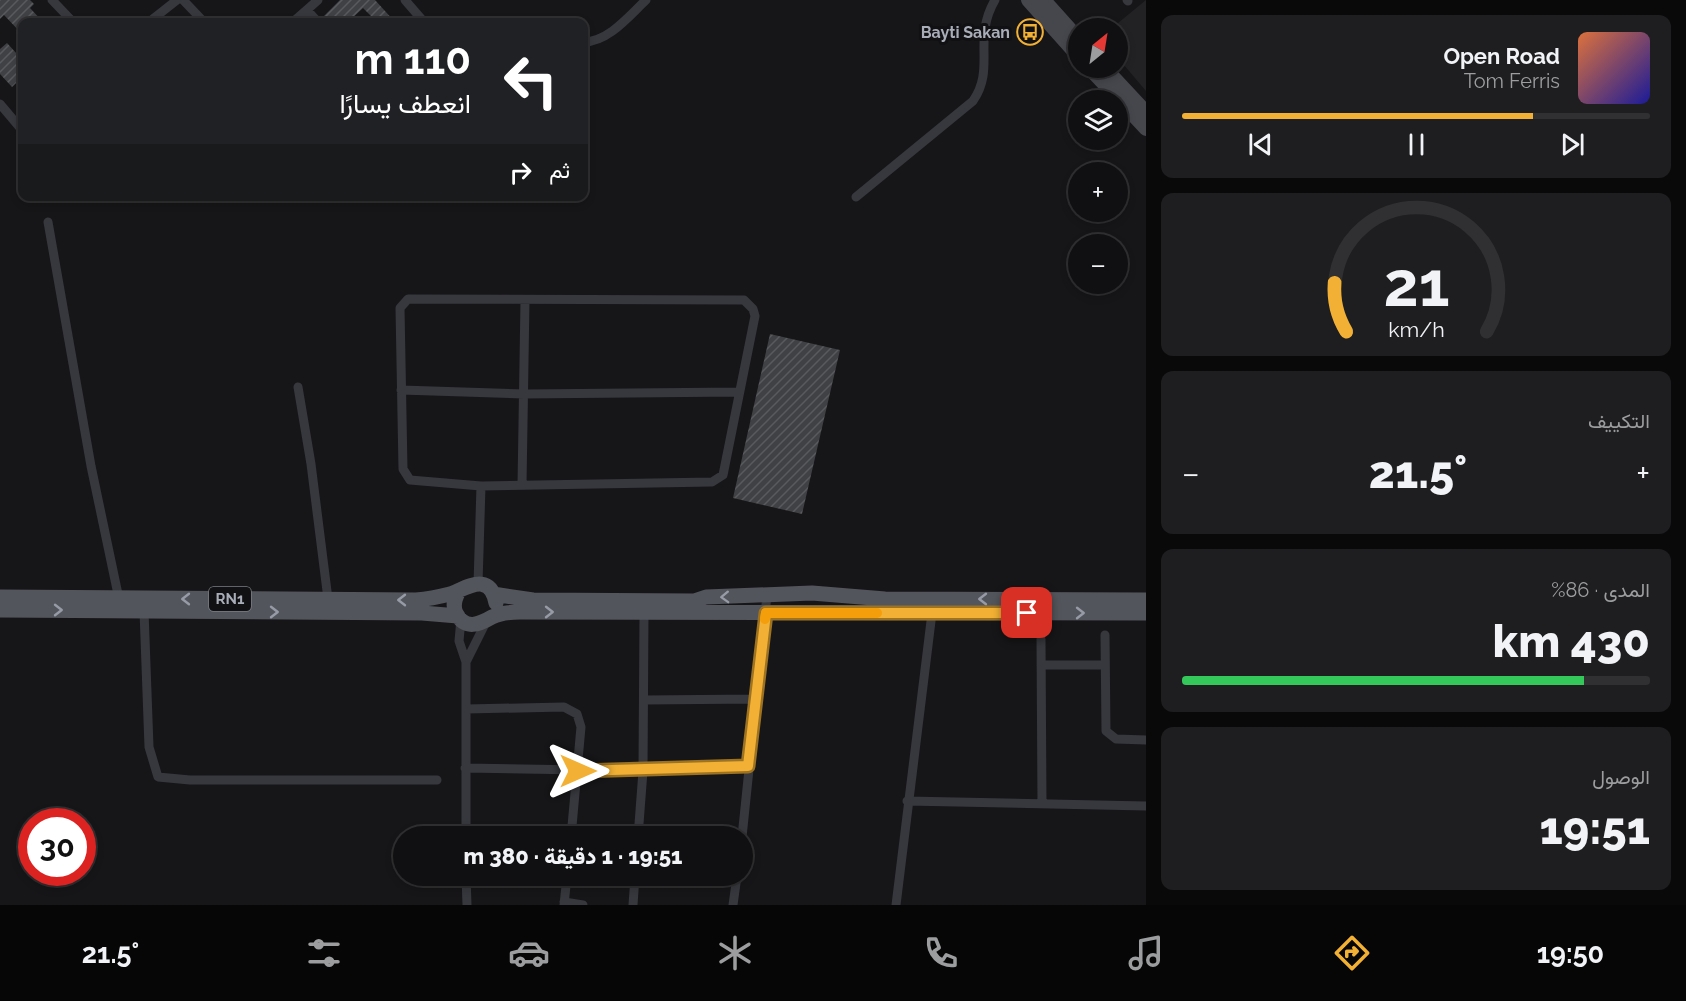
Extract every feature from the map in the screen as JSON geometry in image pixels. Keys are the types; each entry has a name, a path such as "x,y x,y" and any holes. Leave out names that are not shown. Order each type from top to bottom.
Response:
{"main road":[{"name":"RN1","path":"0,597 416,600 459,591 468,585 478,584"},
{"path":"478,584 493,594 532,600 694,601 709,597 819,593 885,599 1146,600"},
{"path":"459,591 454,603 459,618"},
{"path":"489,620 496,603 493,594"},
{"name":"RN1","path":"0,610 422,613 459,618 473,625 513,612 1146,613"}],"street":[{"path":"52,0 69,18"},
{"path":"154,18 177,0"},
{"path":"183,0 200,18"},
{"path":"298,18 318,0"},
{"path":"405,0 421,18"},
{"path":"588,42 596,42 646,0"},
{"path":"856,197 973,101 979,93 984,78 984,23 995,0"},
{"path":"1028,0 1068,45"},
{"path":"1044,0 1068,27"},
{"path":"307,10 314,18"},
{"path":"1098,78 1146,129"},
{"path":"1114,78 1146,112"},
{"path":"0,104 18,125"},
{"path":"48,222 91,466 119,599"},
{"path":"406,300 744,300 753,309 755,316 726,468 717,480 481,486 416,483 406,477 403,469 401,390 400,308 406,300"},
{"path":"522,484 525,300"},
{"path":"298,387 311,464 328,599"},
{"path":"401,390 524,394 739,392"},
{"path":"478,584 481,486"},
{"path":"743,826 767,595"},
{"path":"144,611 149,747 158,777 190,780 437,780"},
{"path":"639,826 645,700 644,613"},
{"path":"896,905 907,801 932,613"},
{"path":"459,618 459,641 466,662 466,826"},
{"path":"466,662 489,620"},
{"path":"1105,635 1106,731 1116,739 1146,740"},
{"path":"1041,639 1042,804"},
{"path":"1041,665 1105,665"},
{"path":"645,700 755,699"},
{"path":"467,709 564,707 572,709 580,719 581,727 572,826"},
{"path":"465,768 643,771 748,766"},
{"path":"907,801 1146,806"},
{"path":"466,886 467,905"},
{"path":"566,886 564,904 583,905"},
{"path":"633,905 634,886"},
{"path":"733,905 736,886"}],"shaded area":[{"path":"1146,0 1146,91 1128,70 1128,18 1124,18"}],"building":[{"path":"0,0 30,0 34,4 30,8 39,18 18,18 18,30 4,15 0,19"},
{"path":"340,0 375,0 391,18 373,18 363,8 352,18 323,17"},
{"path":"7,43 18,53 18,81 12,87 0,74 0,49"},
{"path":"770,334 840,350 802,514 733,498"}],"slow traffic":[{"path":"765,619 766,613 877,613"}],"place":[{"name":"Bayti Sakan","path":"1030,32"}],"route":[{"path":"578,771 643,771 748,766 766,613 1027,613"}]}
